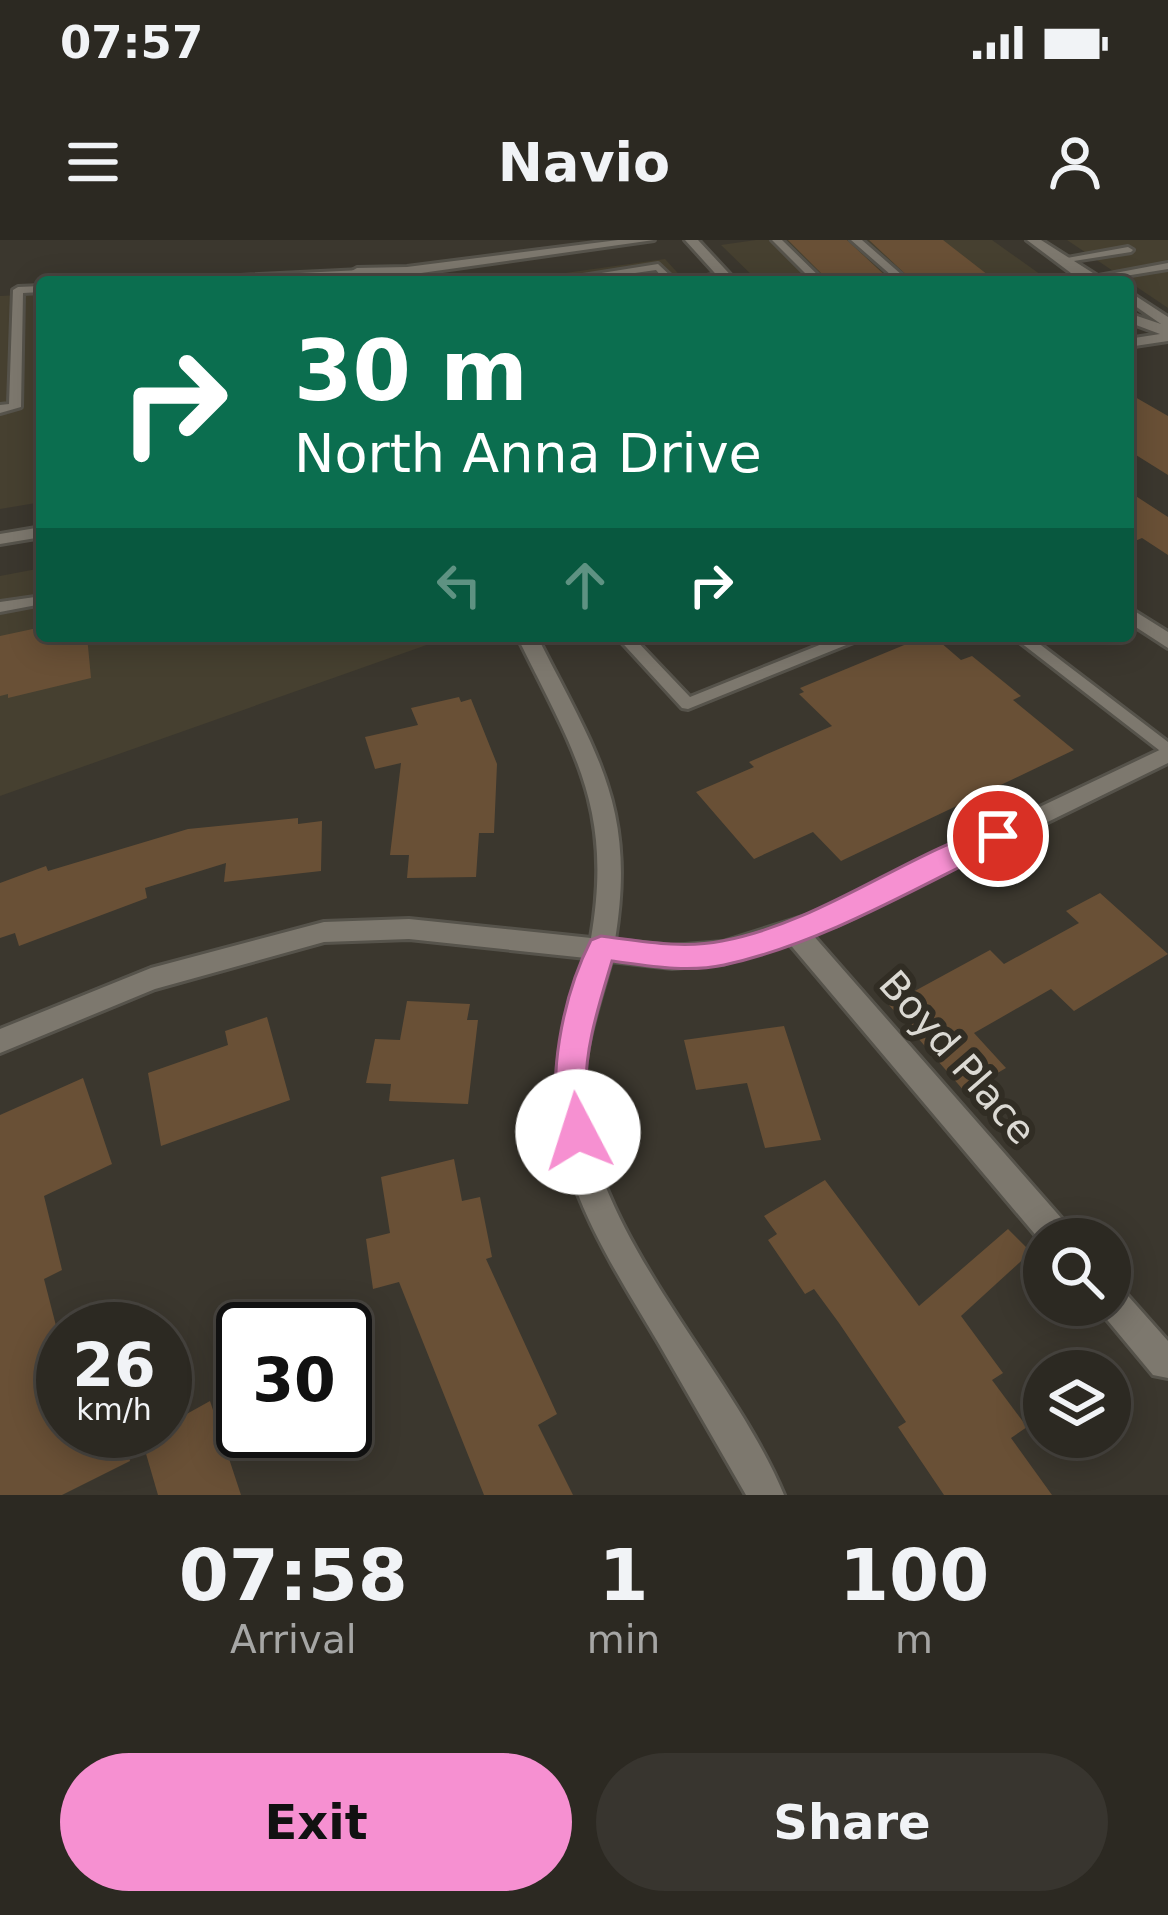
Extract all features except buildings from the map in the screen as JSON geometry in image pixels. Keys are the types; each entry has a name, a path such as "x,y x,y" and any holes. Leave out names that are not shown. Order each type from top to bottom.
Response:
{"street":[{"path":"367,276 648,240"},
{"path":"692,240 724,276"},
{"path":"1033,240 1085,276"},
{"path":"1134,299 1168,323"},
{"path":"1134,320 1168,334"},
{"path":"1134,342 1168,334"},
{"path":"0,539 36,533"},
{"path":"1134,617 1168,642"},
{"path":"534,642 592,764 611,826 615,878 601,948 576,1032 570,1097 593,1200 766,1495"},
{"path":"0,1041 151,979 324,932 409,929 672,957 723,953 829,918 1168,752"},
{"name":"Boyd Place","path":"794,930 1041,1218"},
{"path":"1131,1323 1165,1363 1168,1360"}],"lane":[{"path":"777,240 814,276"},
{"path":"856,240 898,276"},
{"path":"1112,240 1162,267"},
{"path":"1061,260 1128,250"},
{"path":"593,276 658,267 669,276"},
{"path":"1117,276 1162,267"},
{"path":"0,410 15,407 18,290 36,289"},
{"path":"0,608 36,601"},
{"path":"629,642 688,704 841,642"},
{"path":"1027,642 1168,752"}],"shaded area":[{"path":"756,240 992,240 1043,276 753,276 721,245"},
{"path":"1067,240 1168,240 1168,308 1134,285 1134,276 1120,276"},
{"path":"665,259 681,276 544,276"},
{"path":"36,294 36,503 0,509 0,296"},
{"path":"36,569 36,642 435,642 0,796 0,576"}],"route":[{"path":"578,1132 570,1097 576,1032 601,948 672,957 723,953 829,918 998,836"}]}
